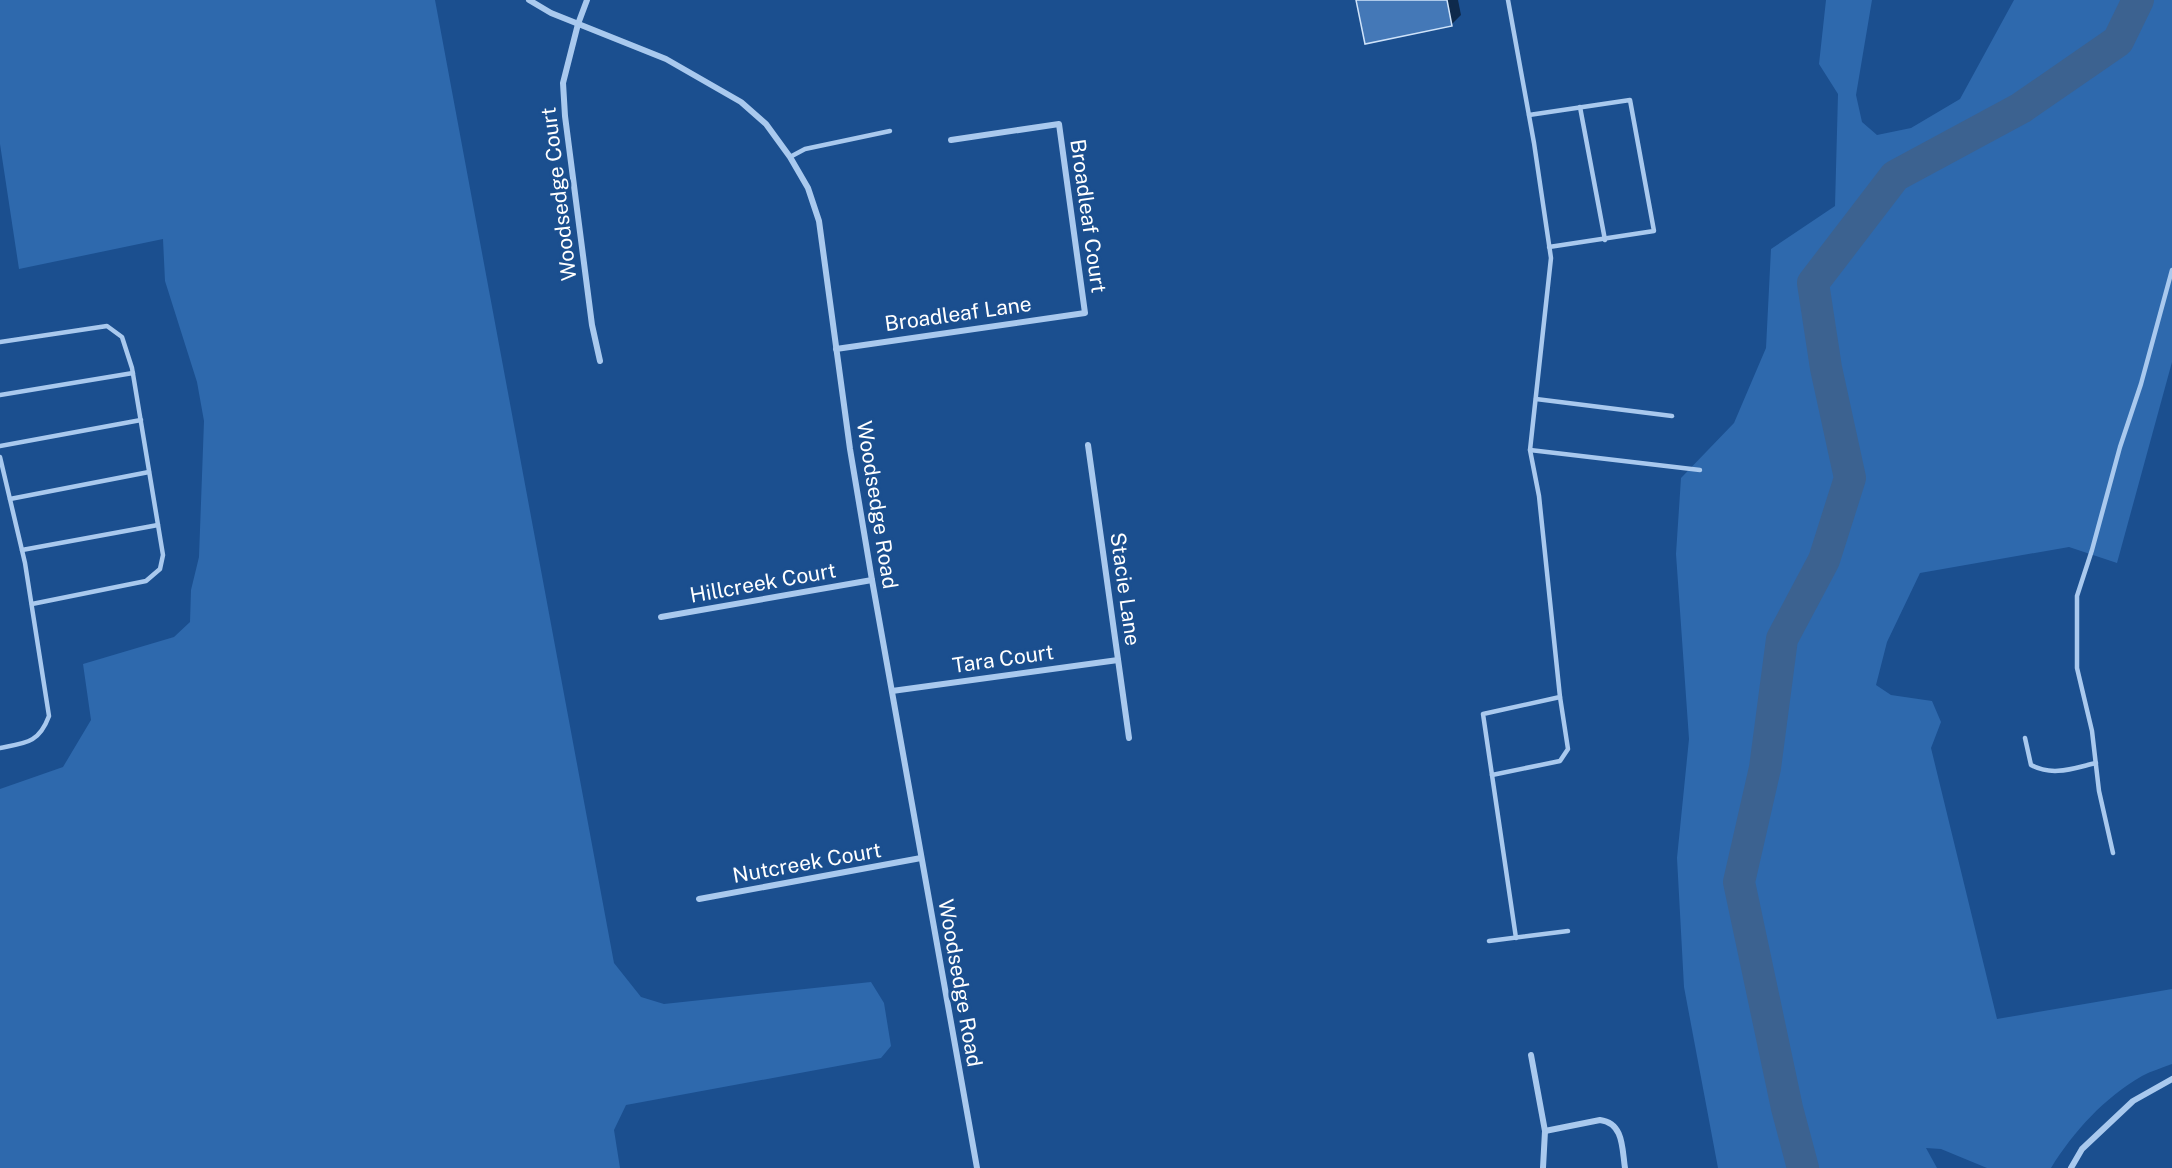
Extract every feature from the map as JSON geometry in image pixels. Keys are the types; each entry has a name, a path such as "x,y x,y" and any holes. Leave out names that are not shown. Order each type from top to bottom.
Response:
{"street":[{"name":"Woodsedge Road","path":"529,0 551,13 666,59 741,102 766,124 790,157 808,188 819,221 836,349 872,580 977,1168"},
{"name":"Woodsedge Court","path":"587,0 563,82 565,116 592,325 600,361"},
{"name":"Broadleaf Court","path":"951,140 1059,124 1085,313"},
{"name":"Broadleaf Lane","path":"836,349 1085,313"},
{"name":"Stacie Lane","path":"1088,445 1130,738"},
{"name":"Hillcreek Court","path":"661,617 872,580"},
{"name":"Tara Court","path":"892,691 1118,660"},
{"name":"Nutcreek Court","path":"699,899 921,858"},
{"path":"1531,1055 1545,1131 1543,1168"},
{"path":"2071,1168 2082,1149 2133,1101 2172,1079"},
{"path":"1545,1131 1600,1120 1609,1121 1616,1126 1620,1134 1625,1168"}],"lane":[{"path":"1492,775 1560,761 1568,749 1560,697 1539,496 1530,450 1551,258 1529,115 1508,0"},
{"path":"1529,115 1630,100 1654,231 1549,247"},
{"path":"1580,107 1605,240"},
{"path":"790,157 805,149 890,131"},
{"path":"2113,853 2099,791 2092,731 2077,668 2078,596 2172,270"},
{"path":"0,342 107,326 122,337 133,373 163,555 160,569 146,581 32,604"},
{"path":"0,396 133,373"},
{"path":"1536,399 1672,416"},
{"path":"0,446 141,420"},
{"path":"1530,450 1700,470"},
{"path":"0,457 22,550 49,716 43,732 28,742 0,748"},
{"path":"10,499 149,472"},
{"path":"22,550 158,525"},
{"path":"1516,938 1483,714 1560,697"},
{"path":"2025,738 2031,765 2039,769 2061,771 2096,763"},
{"path":"1489,941 1568,931"}],"shaded area":[{"path":"0,0 435,0 614,963 641,997 664,1004 871,982 884,1003 891,1046 881,1058 626,1105 614,1130 620,1168 0,1168 0,789 63,767 91,720 83,664 174,637 190,622 191,590 199,557 204,421 197,382 165,281 163,239 19,269 0,144"},
{"path":"1826,0 1872,0 1856,95 1862,122 1877,135 1911,128 1960,99 2014,0 2172,0 2172,362 2117,563 2069,547 1920,573 1887,642 1876,685 1891,695 1932,701 1941,722 1931,748 1997,1019 2172,989 2172,1064 2142,1076 2115,1094 2080,1128 2051,1168 1987,1168 1941,1149 1926,1148 1937,1168 1718,1168 1684,987 1677,858 1689,739 1676,554 1681,478 1734,423 1766,348 1771,249 1835,206 1838,94 1819,64"}],"building":[{"path":"1356,0 1447,0 1452,26 1365,44"}],"waterway":[{"path":"1803,1168 1787,1108 1739,882 1765,768 1782,639 1824,560 1850,478 1826,368 1813,283 1895,176 2021,108 2118,41 2138,0"}]}
